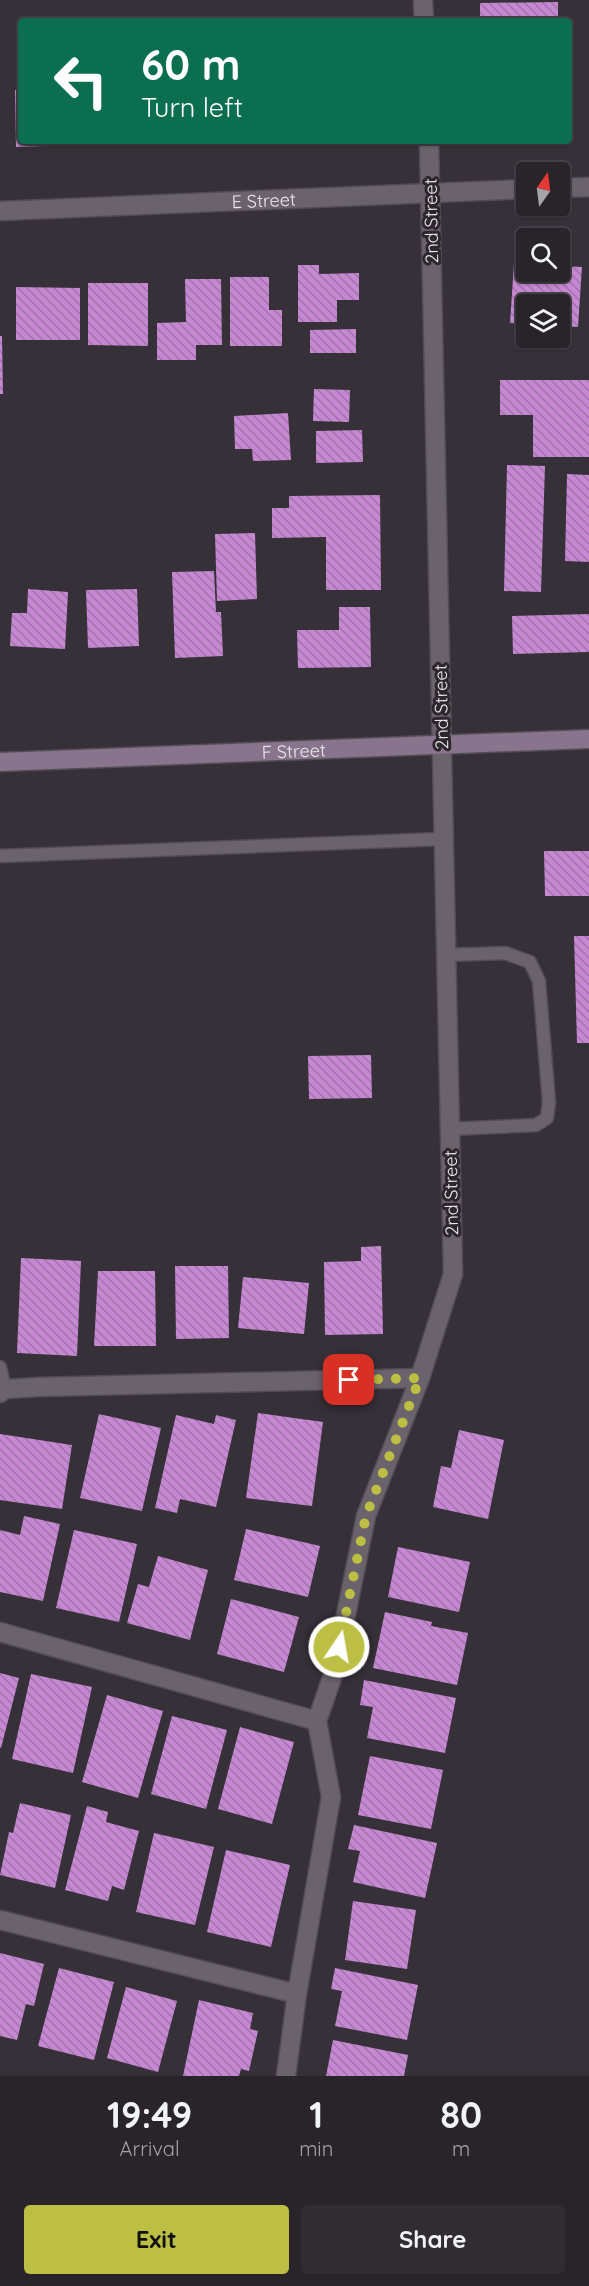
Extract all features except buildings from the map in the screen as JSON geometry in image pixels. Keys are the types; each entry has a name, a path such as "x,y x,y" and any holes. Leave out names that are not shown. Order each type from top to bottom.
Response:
{"main road":[{"name":"F Street","path":"0,762 589,739"}],"street":[{"path":"423,0 424,18"},
{"name":"2nd Street","path":"317,1721 335,1669 366,1516 420,1378 453,1274 429,144"},
{"path":"570,188 589,187"},
{"name":"E Street","path":"0,211 516,189"},
{"path":"2,1391 420,1378"},
{"path":"0,1632 317,1721 331,1797 297,1994 286,2076"},
{"path":"0,1920 297,1994"}],"lane":[{"path":"0,856 443,839"},
{"path":"446,955 505,953 530,962 539,981 549,1102 547,1118 536,1125 449,1129"},
{"path":"0,1367 2,1391"}],"route":[{"path":"339,1647 366,1516 420,1378 349,1380"}]}
